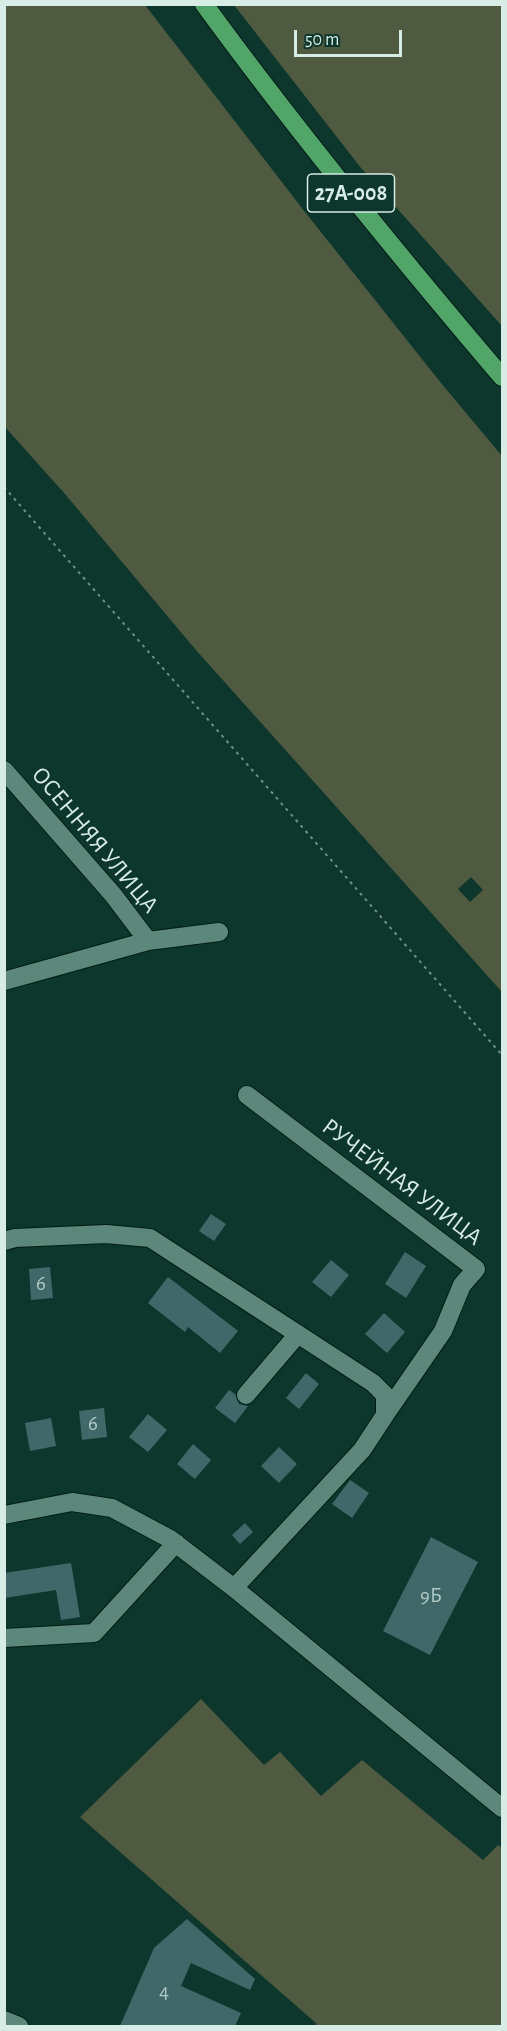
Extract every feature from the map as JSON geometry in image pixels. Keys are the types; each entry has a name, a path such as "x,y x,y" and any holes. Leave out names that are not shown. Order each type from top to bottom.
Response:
{"highway":[{"name":"27А-008","path":"204,4 233,45 417,277 502,377"}],"street":[{"name":"ОСЕННЯЯ УЛИЦА","path":"4,770 114,896 148,941"},
{"path":"4,981 148,941 219,932"},
{"name":"РУЧЕЙНАЯ УЛИЦА","path":"247,1095 476,1269 462,1285 443,1331 385,1415"},
{"path":"4,1241 15,1238 106,1234 150,1238 373,1383 385,1395 385,1415 362,1450 234,1588"},
{"path":"246,1395 298,1334"},
{"path":"4,1515 72,1502 112,1508 176,1543 502,1808"},
{"path":"4,1638 94,1633 176,1543"},
{"path":"4,2020 19,2026"}],"path":[{"path":"4,487 502,1055"}],"green space":[{"path":"4,5 145,5 305,212 502,456 502,992 195,649 65,494 5,427","holes":["471,877 483,890 470,902 458,889"]},
{"path":"234,5 502,5 502,326 361,168"},
{"path":"201,1699 264,1765 280,1752 321,1796 362,1760 483,1860 498,1845 502,1848 502,2026 315,2026 317,2024 80,1817"}],"building":[{"path":"211,1214 226,1224 214,1241 199,1231"},
{"path":"405,1252 426,1266 406,1298 385,1284"},
{"path":"331,1260 349,1275 331,1297 312,1282"},
{"path":"50,1267 53,1298 31,1300 29,1269"},
{"path":"168,1277 238,1331 220,1353 188,1327 185,1332 148,1303"},
{"path":"384,1313 405,1332 387,1353 365,1334"},
{"path":"306,1373 319,1384 299,1409 286,1398"},
{"path":"229,1390 235,1394 239,1404 248,1406 235,1423 215,1408"},
{"path":"104,1408 107,1437 82,1440 79,1411"},
{"path":"148,1414 167,1430 148,1452 129,1437"},
{"path":"51,1418 56,1446 30,1451 25,1423"},
{"path":"193,1444 211,1460 195,1479 177,1464"},
{"path":"279,1447 297,1464 279,1483 261,1466"},
{"path":"350,1480 369,1493 352,1518 332,1504"},
{"path":"245,1523 253,1532 240,1544 232,1535"},
{"path":"431,1537 478,1562 430,1655 383,1631"},
{"path":"71,1563 80,1617 61,1620 56,1590 4,1598 4,1573"},
{"path":"187,1919 255,1979 250,1990 191,1963 181,1986 241,2013 235,2026 120,2026 154,1948"}]}
